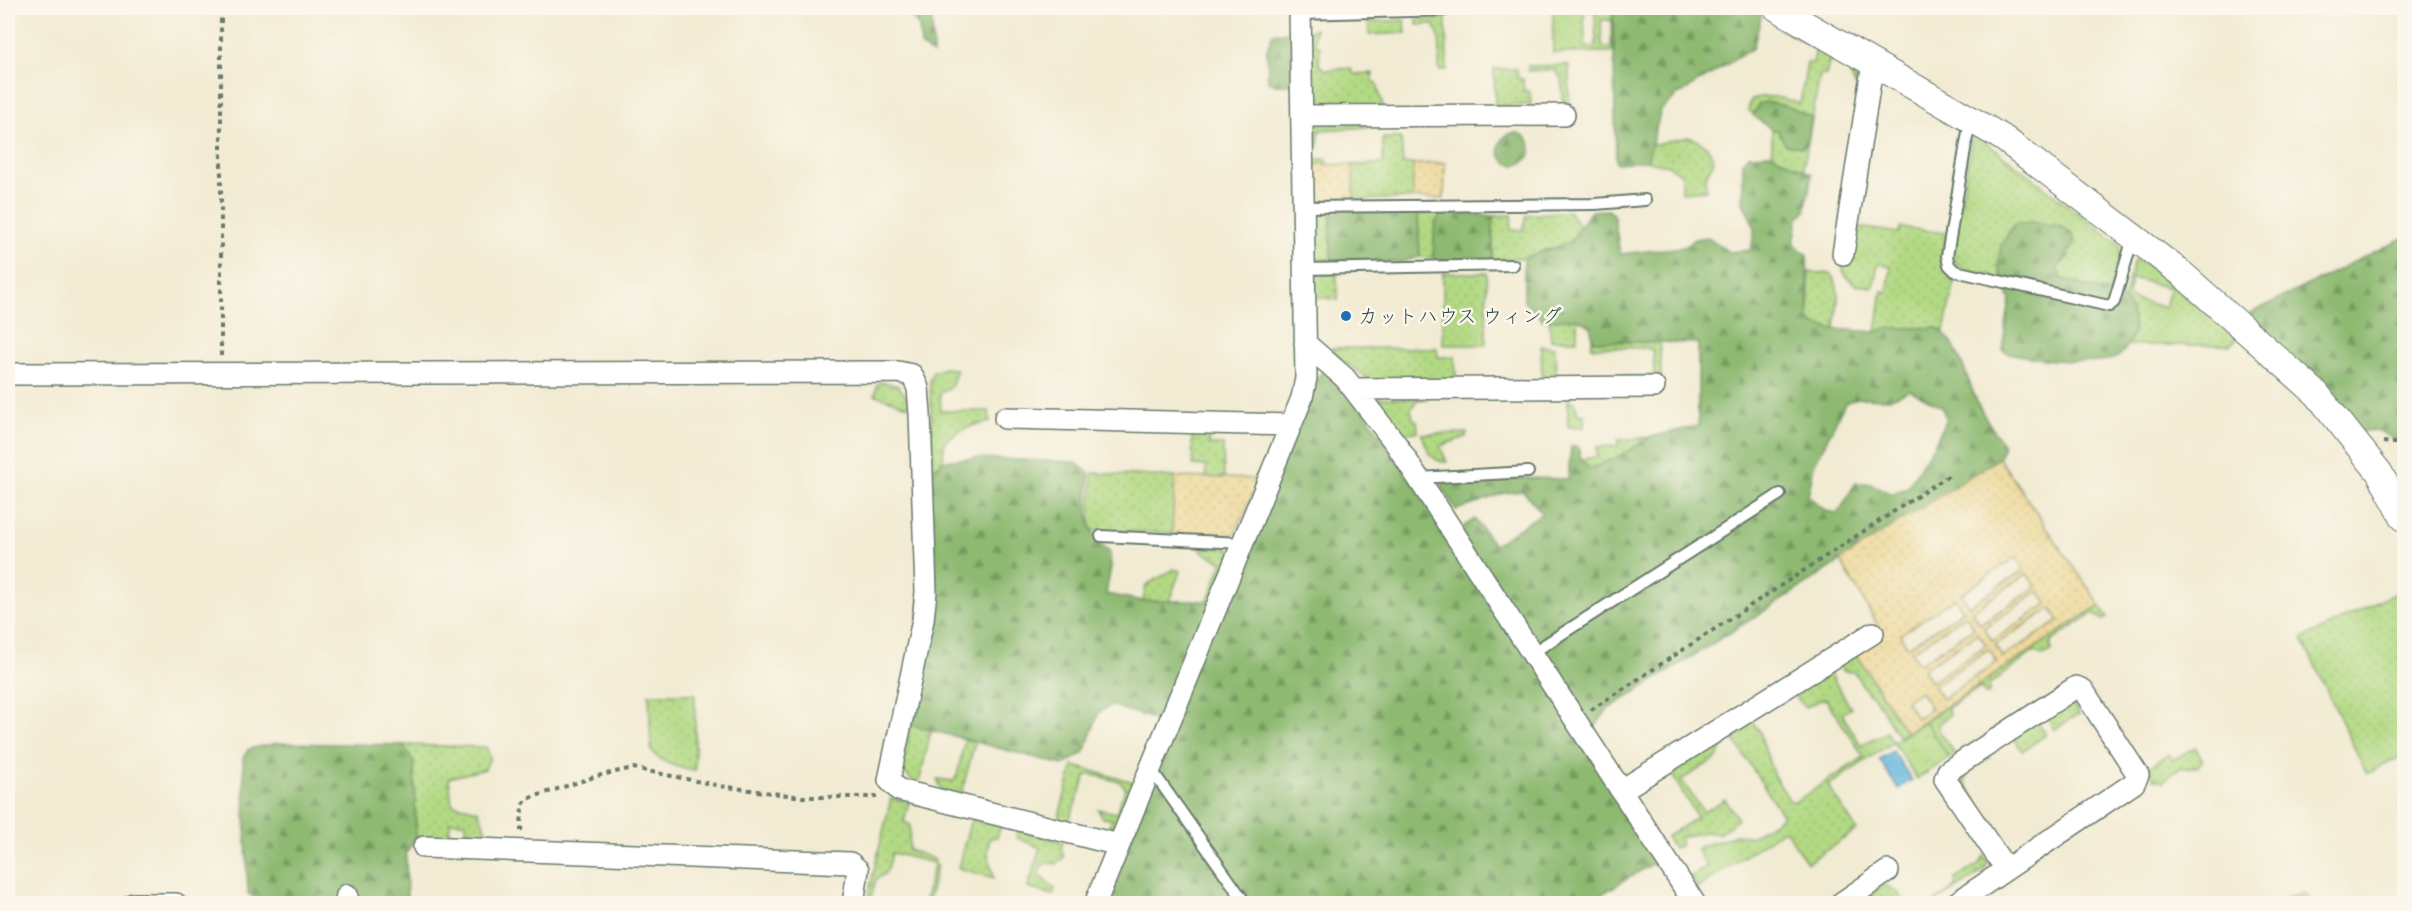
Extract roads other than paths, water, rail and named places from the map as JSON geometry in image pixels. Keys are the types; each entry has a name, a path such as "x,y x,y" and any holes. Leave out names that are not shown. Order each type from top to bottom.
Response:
{"street":[{"path":"1777,8 1970,117 2046,168 2134,236 2208,297 2317,394 2379,472 2404,518"},
{"path":"1095,903 1302,398 1306,378 1300,11"},
{"path":"1844,255 1874,62"},
{"path":"1302,116 1563,115"},
{"path":"1305,343 1354,389 1418,478 1695,903"},
{"path":"8,374 898,372 912,375 918,388 920,414 926,592 923,620 889,780 899,790 1119,845"},
{"path":"1354,389 1654,387"},
{"path":"1005,418 1291,425"},
{"path":"1622,790 1873,633"},
{"path":"1955,903 2006,869 2134,783 2138,775 2083,690 2076,687 1948,771 1944,779 2006,869"},
{"path":"424,847 850,863 858,870 853,903"},
{"path":"1840,903 1888,871"},
{"path":"133,903 176,903"}],"lane":[{"path":"1300,11 1446,10"},
{"path":"1970,117 1947,256 1949,265 1955,271 2109,306 2115,302 2134,236"},
{"path":"1303,207 1595,204 1645,200"},
{"path":"1304,269 1513,265"},
{"path":"1418,478 1528,472"},
{"path":"1532,653 1780,494"},
{"path":"1101,536 1242,543"},
{"path":"1150,768 1245,903"}],"water":[{"path":"1893,751 1912,780 1898,789 1879,759"}],"place":[{"name":"カットハウス ウィング","path":"1346,316"}]}
